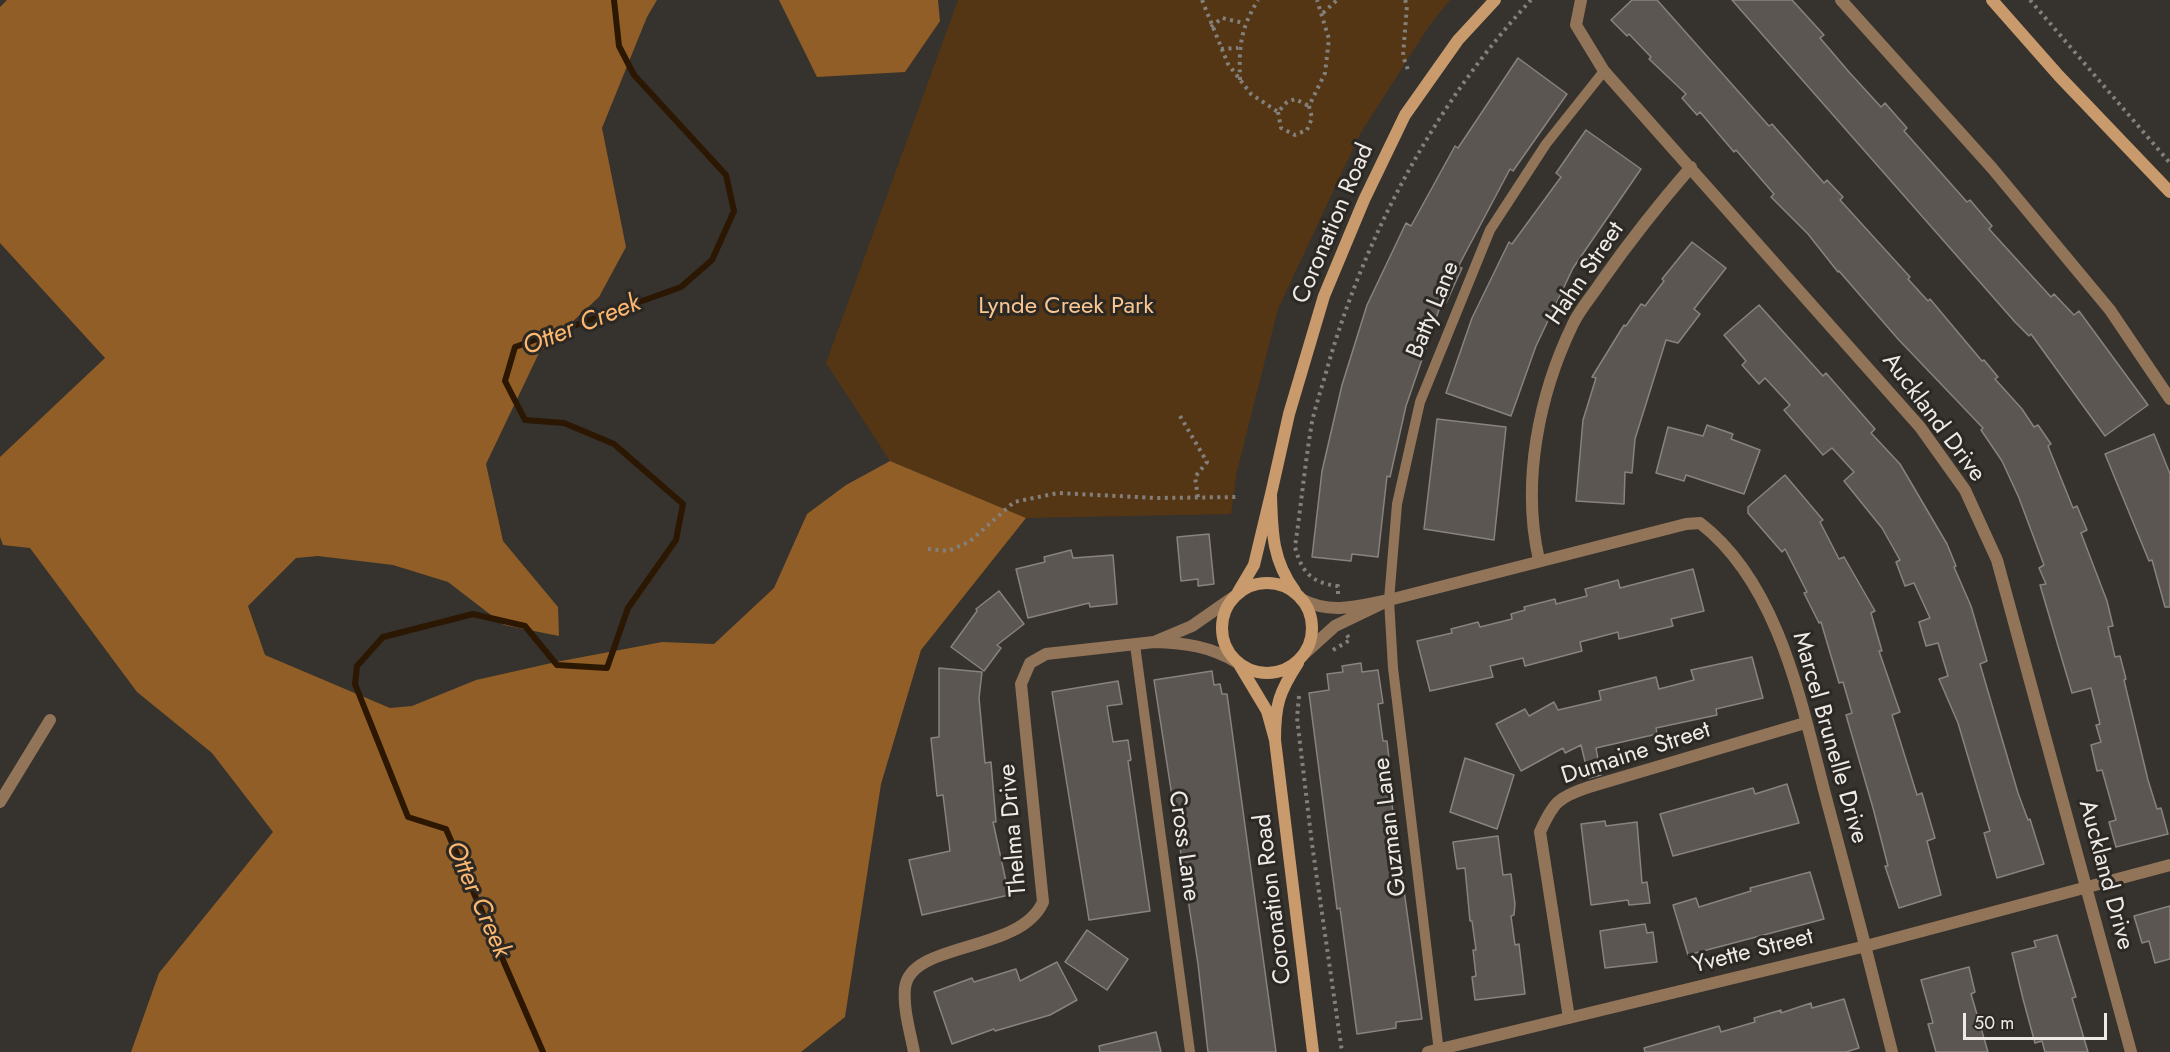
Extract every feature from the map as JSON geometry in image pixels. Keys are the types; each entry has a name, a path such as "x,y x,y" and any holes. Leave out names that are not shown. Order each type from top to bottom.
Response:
{"street":[{"name":"Coronation Road","path":"1235,596 1254,565 1289,414 1323,296 1364,200 1405,115 1458,40 1495,0"},
{"name":"Auckland Drive","path":"1581,0 1576,25 1604,71 1920,427 1965,490 1998,560 2131,1052"},
{"path":"1841,0 1992,168 2110,310 2170,399"},
{"path":"1992,0 2059,76 2170,192"},
{"name":"Hahn Street","path":"1539,560 1534,539 1533,477 1544,394 1574,322 1612,267 1691,167"},
{"name":"Coronation Road","path":"1271,494 1272,539 1277,559 1284,576 1301,599"},
{"name":"Marcel Brunelle Drive","path":"1301,599 1314,606 1341,609 1389,600 1539,560 1686,524 1700,523 1712,533 1736,561 1763,603 1786,653 1866,946 1892,1052"},
{"path":"1135,645 1154,642 1198,645 1215,650 1251,670 1266,673 1280,671 1294,664 1304,654 1310,640 1312,626 1309,611 1301,599 1290,590 1276,584 1254,585 1192,626 1154,642"},
{"path":"1235,596 1222,622 1223,637 1228,651 1238,663"},
{"name":"Marcel Brunelle Drive","path":"1304,654 1335,626 1389,600"},
{"name":"Thelma Drive","path":"914,1052 905,1007 905,985 919,963 1020,929 1037,916 1043,902 1021,684 1030,663 1046,654 1135,645"},
{"name":"Coronation Road","path":"1304,654 1283,686 1275,708 1275,740 1313,1052"},
{"name":"Coronation Road","path":"1238,663 1267,711 1275,740"},
{"path":"0,802 50,720"},
{"name":"Dumaine Street","path":"1569,1018 1540,832 1552,807 1564,795 1805,723"},
{"name":"Yvette Street","path":"1435,1051 1866,946 2170,865"}],"lane":[{"name":"Batty Lane","path":"1389,600 1397,504 1420,402 1481,251 1490,230 1546,144 1604,71"},
{"name":"Guzman Lane","path":"1389,600 1393,668 1435,1051"},
{"name":"Cross Lane","path":"1135,645 1190,1052"}],"path":[{"path":"1202,0 1221,49 1240,81 1251,94 1278,112 1281,128 1294,135 1307,130 1312,118 1309,106 1325,73 1329,39 1323,13 1317,0"},
{"path":"1240,81 1239,48 1244,23 1258,0"},
{"path":"1323,13 1337,0"},
{"path":"1406,0 1402,56 1408,70"},
{"path":"1338,596 1338,586 1320,584 1309,575 1299,562 1295,547 1313,420 1339,328 1373,240 1414,158 1501,33 1531,0"},
{"path":"2030,0 2170,163"},
{"path":"1211,27 1222,18 1244,23"},
{"path":"1221,49 1239,48"},
{"path":"1278,112 1287,102 1295,99 1309,106"},
{"path":"1180,416 1207,462 1195,477 1198,498"},
{"path":"928,549 948,551 969,542 1014,502 1058,494 1239,497"},
{"path":"1329,653 1350,640 1346,632"},
{"path":"1301,691 1297,718 1342,1052"}],"green space":[{"name":"Lynde Creek Park","path":"958,0 1450,0 1429,26 1360,134 1278,309 1237,471 1231,514 1026,518 890,461 826,363"}],"shaded area":[{"path":"7,0 657,0 647,17 602,128 626,247 599,297 539,353 486,464 503,541 558,607 559,636 504,625 448,582 393,565 318,556 296,558 248,606 265,655 390,708 412,706 476,680 556,662 662,642 714,644 774,588 807,514 846,485 890,461 1026,518 921,650 881,784 845,1017 801,1052 131,1052 159,973 273,832 212,753 137,692 30,548 3,545 0,537 0,457 105,358 0,243 0,7"},
{"path":"779,0 938,0 940,21 905,72 817,77"}],"building":[{"path":"1632,0 1657,0 1769,126 1772,124 1824,183 1827,180 1843,197 1840,200 1910,277 1908,279 1928,301 1930,299 1982,361 1984,360 1998,377 1995,379 2022,409 2034,427 2038,425 2051,444 2048,446 2073,508 2077,506 2087,530 2081,533 2107,601 2113,626 2108,627 2115,657 2120,656 2148,780 2157,809 2161,808 2168,834 2116,847 2109,822 2116,820 2102,770 2097,771 2091,745 2101,742 2096,725 2100,724 2091,688 2072,693 2040,585 2046,584 2039,568 2044,565 2019,498 2002,461 1981,430 1983,428 1898,339 1838,272 1808,234 1771,197 1774,194 1736,150 1734,152 1700,112 1697,115 1682,98 1686,94 1649,59 1651,57 1629,34 1627,36 1611,20"},
{"path":"1732,0 1792,0 1824,35 1820,38 1849,72 1881,107 1885,103 1907,128 1904,131 1967,202 1970,200 1992,226 1989,229 2051,297 2054,294 2074,315 2079,311 2148,405 2105,436 2031,334 2029,336 2015,322"},
{"path":"1518,58 1567,94 1513,171 1510,169 1458,267 1462,268 1446,303 1442,301 1406,406 1390,477 1387,476 1378,557 1352,554 1351,561 1312,557 1322,471 1342,385 1367,305 1406,223 1411,226 1455,146 1458,148"},
{"path":"1586,130 1641,169 1573,268 1536,346 1511,416 1446,393 1472,318 1509,242 1512,244 1561,177 1556,173"},
{"path":"1692,242 1726,268 1694,309 1700,314 1678,343 1666,340 1635,439 1632,473 1625,472 1624,504 1576,501 1583,420 1596,378 1592,377 1624,325 1626,326 1641,304 1645,306 1664,281 1662,279"},
{"path":"1759,305 1823,376 1826,373 1875,429 1871,433 1900,464 1947,544 1971,606 1987,661 1980,664 2018,793 2028,820 2030,819 2044,864 1997,878 1984,833 1990,831 1958,723 1939,679 1948,676 1938,643 1926,646 1919,622 1930,618 1914,583 1905,586 1896,562 1900,560 1882,528 1844,481 1854,472 1832,448 1823,455 1784,410 1790,405 1765,378 1759,384 1742,365 1746,361 1724,335"},
{"path":"1437,419 1506,427 1494,540 1424,529"},
{"path":"1707,425 1733,434 1731,439 1760,450 1744,494 1686,475 1684,481 1656,473 1668,427 1703,436"},
{"path":"2154,434 2170,474 2170,607 2165,607 2152,560 2149,561 2105,454"},
{"path":"1785,475 1823,520 1820,522 1839,559 1844,557 1875,611 1871,613 1882,651 1879,651 1900,712 1892,715 1917,795 1922,793 1935,838 1927,841 1941,895 1899,908 1885,866 1888,866 1846,715 1852,713 1843,682 1839,683 1821,622 1819,623 1804,593 1807,592 1785,549 1782,552 1748,513 1748,507"},
{"path":"1209,534 1214,584 1198,586 1198,579 1181,581 1177,537"},
{"path":"1071,550 1073,558 1113,555 1117,604 1090,607 1089,603 1028,618 1016,569 1045,562 1044,557"},
{"path":"1693,569 1704,611 1671,619 1673,626 1619,639 1618,632 1580,642 1582,651 1525,666 1523,658 1490,666 1493,677 1430,691 1417,641 1452,633 1451,629 1478,622 1480,627 1512,619 1511,614 1525,610 1524,607 1555,599 1556,604 1587,596 1585,589 1618,580 1620,588"},
{"path":"999,591 1024,624 997,645 1001,648 984,671 951,647 977,611 976,609"},
{"path":"1752,657 1763,698 1716,709 1717,715 1656,728 1657,734 1596,748 1601,775 1589,778 1581,745 1565,753 1563,748 1521,771 1496,724 1525,709 1529,716 1554,702 1558,710 1601,700 1599,691 1656,677 1659,689 1694,680 1691,670"},
{"path":"1361,663 1362,672 1378,670 1383,703 1378,704 1383,741 1387,741 1391,776 1388,776 1422,1019 1396,1022 1396,1028 1357,1034 1340,908 1337,909 1309,693 1329,690 1327,674 1343,672 1342,666"},
{"path":"939,668 982,672 979,698 985,763 991,762 996,822 993,822 1009,895 922,915 909,860 950,851 943,795 937,796 931,738 939,737"},
{"path":"1212,671 1214,685 1220,684 1222,694 1227,694 1276,1052 1208,1052 1198,964 1154,680"},
{"path":"1118,681 1122,704 1107,706 1113,742 1128,740 1131,760 1128,761 1150,911 1089,920 1052,692"},
{"path":"1465,758 1514,775 1497,829 1450,812"},
{"path":"1787,784 1799,823 1673,856 1660,814 1753,788 1755,794"},
{"path":"1605,821 1606,826 1637,822 1642,883 1647,882 1650,903 1629,905 1628,900 1591,905 1581,824"},
{"path":"1498,836 1503,875 1511,874 1515,904 1514,915 1511,916 1515,945 1519,944 1525,994 1475,1000 1472,977 1476,976 1473,950 1476,950 1472,921 1470,921 1465,868 1457,869 1453,842"},
{"path":"1810,872 1824,919 1688,955 1673,905 1696,898 1699,907 1751,891 1750,888"},
{"path":"2170,906 2170,959 2155,963 2149,941 2142,943 2134,916"},
{"path":"1645,924 1647,933 1653,932 1657,962 1605,968 1600,931"},
{"path":"1087,930 1128,959 1107,990 1065,962"},
{"path":"2057,935 2076,997 2072,998 2088,1052 2045,1052 2042,1041 2035,1043 2023,999 2012,953 2036,947 2034,941"},
{"path":"1057,962 1077,1000 1050,1015 995,1031 994,1029 952,1044 934,992 972,978 974,982 1016,969 1020,981"},
{"path":"1969,967 1975,992 1971,994 1988,1052 1936,1052 1928,1024 1933,1023 1921,980"},
{"path":"1844,999 1859,1048 1846,1052 1645,1052 1644,1048 1719,1026 1721,1032 1755,1022 1754,1018 1781,1010 1781,1013 1811,1003 1812,1008"},
{"path":"1156,1032 1161,1052 1100,1052 1099,1046"}],"waterway":[{"name":"Otter Creek","path":"543,1052 446,829 408,817 355,684 357,666 383,637 473,614 525,626 557,665 607,668 628,608 676,540 683,504 614,444 564,423 525,420 505,381 515,347 681,287 712,260 734,211 726,175 634,75 619,46 614,0"}]}
